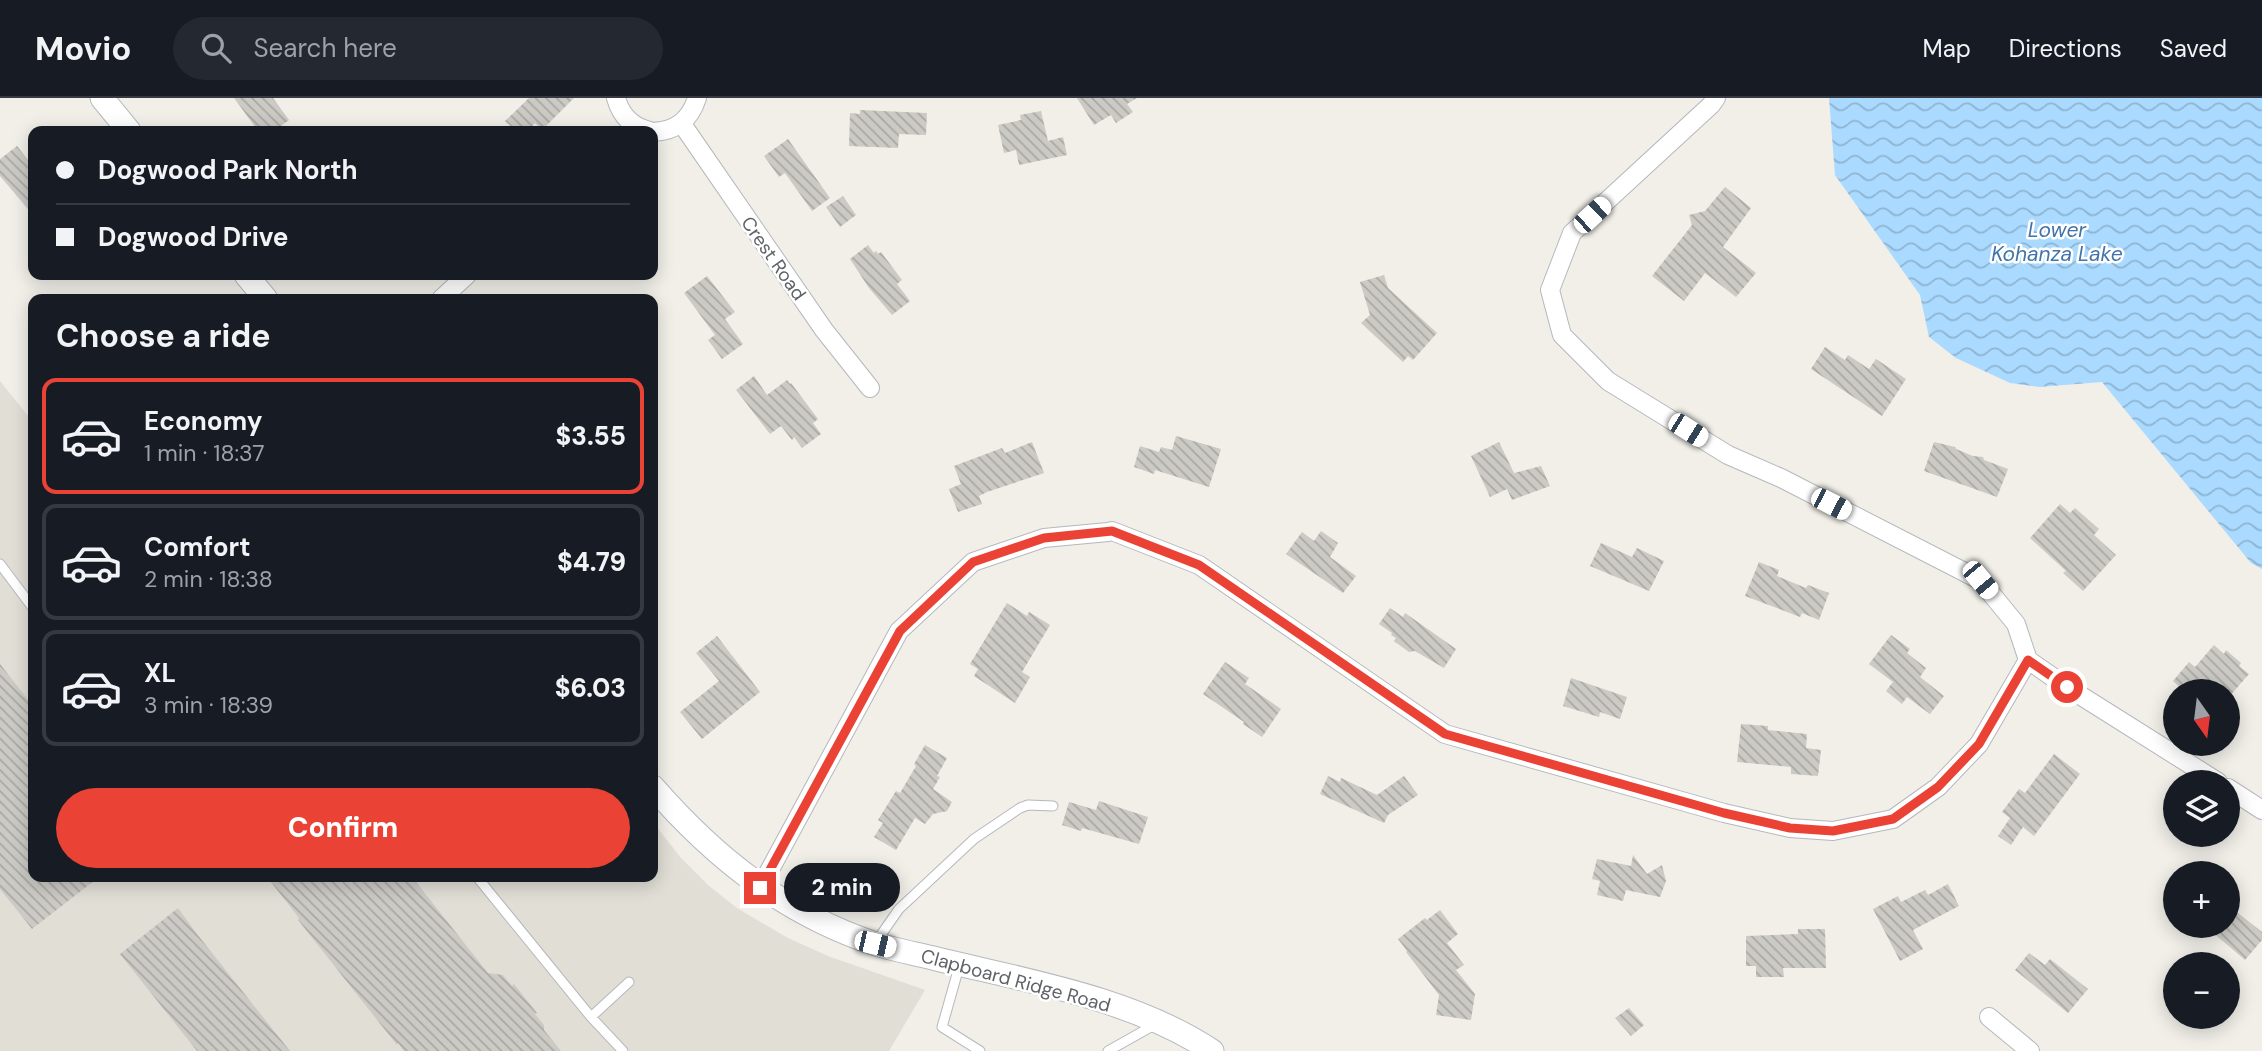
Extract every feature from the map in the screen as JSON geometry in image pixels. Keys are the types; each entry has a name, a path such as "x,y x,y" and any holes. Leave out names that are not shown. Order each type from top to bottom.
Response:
{"main road":[{"path":"102,98 124,126"},
{"path":"250,280 262,294"},
{"name":"Clapboard Ridge Road","path":"658,792 711,847 760,888 814,918 875,944 1059,989 1126,1009 1194,1038 1212,1051"}],"street":[{"path":"616,98 621,126"},
{"path":"658,132 668,131 682,124 692,113 697,98"},
{"path":"1716,98 1712,105 1572,233 1550,290 1562,335 1608,381 1728,455 1781,478 1980,580 2016,624 2028,660 2199,770"},
{"name":"Crest Road","path":"682,124 824,330 870,388"},
{"path":"446,294 462,280"},
{"path":"760,888 900,631 973,562 1044,538 1112,531 1199,565 1445,734 1724,813 1790,828 1833,831 1893,819 1938,787 1979,744 2028,660"},
{"path":"2240,796 2262,810"},
{"path":"1989,1017 2030,1051"}],"lane":[{"path":"0,564 28,601"},
{"path":"875,944 899,909 974,839 1020,808 1028,805 1053,806"},
{"path":"481,882 591,1017 623,1051"},
{"path":"960,964 942,1027 980,1051"},
{"path":"591,1017 629,982"},
{"path":"1108,1051 1157,1023"}],"shaded area":[{"path":"0,381 28,416 28,882 658,882 658,828 681,858 708,885 737,908 786,937 828,956 925,990 889,1051 0,1051"}],"water":[{"name":"Lower Kohanza Lake","path":"1829,98 2262,98 2262,569 2251,563 2102,382 2039,387 2010,383 1956,358 1929,337 1920,295 1835,175"}],"building":[{"path":"234,98 273,98 289,120 281,126 254,126"},
{"path":"529,98 574,98 546,126 538,126 535,123 532,126 510,126 505,121"},
{"path":"1077,98 1137,98 1127,104 1133,112 1116,123 1111,115 1094,125"},
{"path":"860,110 927,113 926,135 899,134 898,148 849,146 850,113 860,114"},
{"path":"1041,111 1048,141 1063,137 1067,155 1019,165 1016,150 1004,153 998,125 1021,120 1020,115"},
{"path":"788,139 830,198 812,211 785,173 779,177 764,156"},
{"path":"17,146 28,160 28,209 0,176 0,159"},
{"path":"1725,187 1751,208 1723,247 1756,273 1736,297 1705,273 1684,301 1652,276 1692,225 1689,215 1705,211"},
{"path":"843,196 856,215 840,227 826,207"},
{"path":"868,245 874,253 881,252 902,280 897,284 910,301 892,315 869,288 850,259"},
{"path":"1384,275 1388,288 1437,333 1413,360 1408,356 1403,362 1361,323 1370,315 1360,282"},
{"path":"707,276 735,312 725,319 743,344 722,359 708,340 715,335 684,293"},
{"path":"1825,347 1845,360 1848,355 1869,369 1876,359 1906,379 1882,416 1811,369"},
{"path":"754,376 767,395 787,380 791,383 818,419 813,423 821,434 802,448 781,426 770,434 736,390"},
{"path":"1176,436 1221,449 1209,487 1155,470 1154,474 1134,467 1140,446 1159,452 1161,447 1172,450"},
{"path":"1032,442 1044,473 987,492 979,496 982,504 958,512 949,489 961,484 954,466 1002,448 1005,453"},
{"path":"1499,442 1514,473 1541,466 1550,486 1512,500 1507,489 1490,497 1471,456"},
{"path":"1934,442 1983,457 1984,460 2008,469 1997,497 1924,471"},
{"path":"2060,504 2070,513 2075,508 2099,529 2094,535 2116,555 2083,591 2063,573 2066,571 2030,538"},
{"path":"1321,531 1338,543 1330,557 1356,576 1343,593 1286,554 1302,532 1314,541"},
{"path":"1601,543 1632,557 1637,548 1664,561 1649,591 1590,566"},
{"path":"1759,562 1779,570 1777,576 1806,588 1808,585 1829,593 1819,620 1802,613 1800,617 1745,596"},
{"path":"1007,603 1027,616 1029,612 1050,625 1022,672 1030,677 1015,703 974,676 978,669 970,664"},
{"path":"1390,608 1403,617 1405,613 1456,649 1444,668 1415,651 1409,652 1394,641 1396,638 1392,633 1379,624"},
{"path":"1891,635 1910,649 1907,653 1926,668 1920,677 1944,696 1930,714 1907,697 1902,704 1886,691 1893,682 1869,664"},
{"path":"717,636 760,692 702,739 680,712 719,681 696,653"},
{"path":"2214,645 2224,654 2226,650 2249,674 2240,684 2240,679 2175,679 2189,662 2195,667"},
{"path":"1225,662 1249,678 1245,684 1281,709 1262,737 1203,694"},
{"path":"0,664 28,700 28,882 93,882 32,929 0,889"},
{"path":"1571,678 1627,697 1620,719 1600,712 1599,717 1563,706"},
{"path":"1741,724 1807,734 1806,748 1821,750 1818,776 1791,774 1791,767 1737,762"},
{"path":"925,745 947,758 933,789 952,802 947,811 933,814 925,824 915,818 896,850 874,837 883,823 878,820 896,791 900,793"},
{"path":"2054,754 2080,774 2034,836 2023,827 2011,845 1998,836 2010,818 2002,812 2019,789 2025,793"},
{"path":"1328,776 1340,782 1341,778 1377,795 1404,776 1418,795 1388,815 1384,823 1320,794"},
{"path":"1099,801 1148,817 1139,844 1062,825 1069,802 1096,810"},
{"path":"1633,855 1647,874 1662,865 1666,881 1660,897 1626,890 1623,901 1597,895 1600,881 1592,879 1597,859 1631,866"},
{"path":"271,882 416,882 488,973 503,975 512,986 514,984 537,1013 535,1014 544,1025 544,1030 561,1051 404,1051"},
{"path":"1948,884 1959,906 1913,930 1923,949 1900,961 1873,909 1898,896 1901,902 1925,890 1928,895"},
{"path":"178,908 290,1051 197,1051 120,954"},
{"path":"1440,910 1458,934 1447,943 1464,965 1456,970 1475,994 1471,1020 1436,1015 1439,995 1398,939"},
{"path":"2240,915 2262,932 2262,940 2245,960 2240,952 2236,952 2219,938 2240,938"},
{"path":"1798,929 1825,929 1826,968 1783,968 1784,977 1756,977 1756,966 1746,966 1746,936 1798,934"},
{"path":"2029,953 2045,965 2050,959 2088,989 2068,1013 2015,970"},
{"path":"1629,1008 1644,1025 1631,1036 1615,1018"}],"route":[{"path":"760,888 900,631 973,562 1044,538 1112,531 1199,565 1445,734 1724,813 1790,828 1833,831 1893,819 1938,787 1979,744 2028,660 2067,687"}]}
